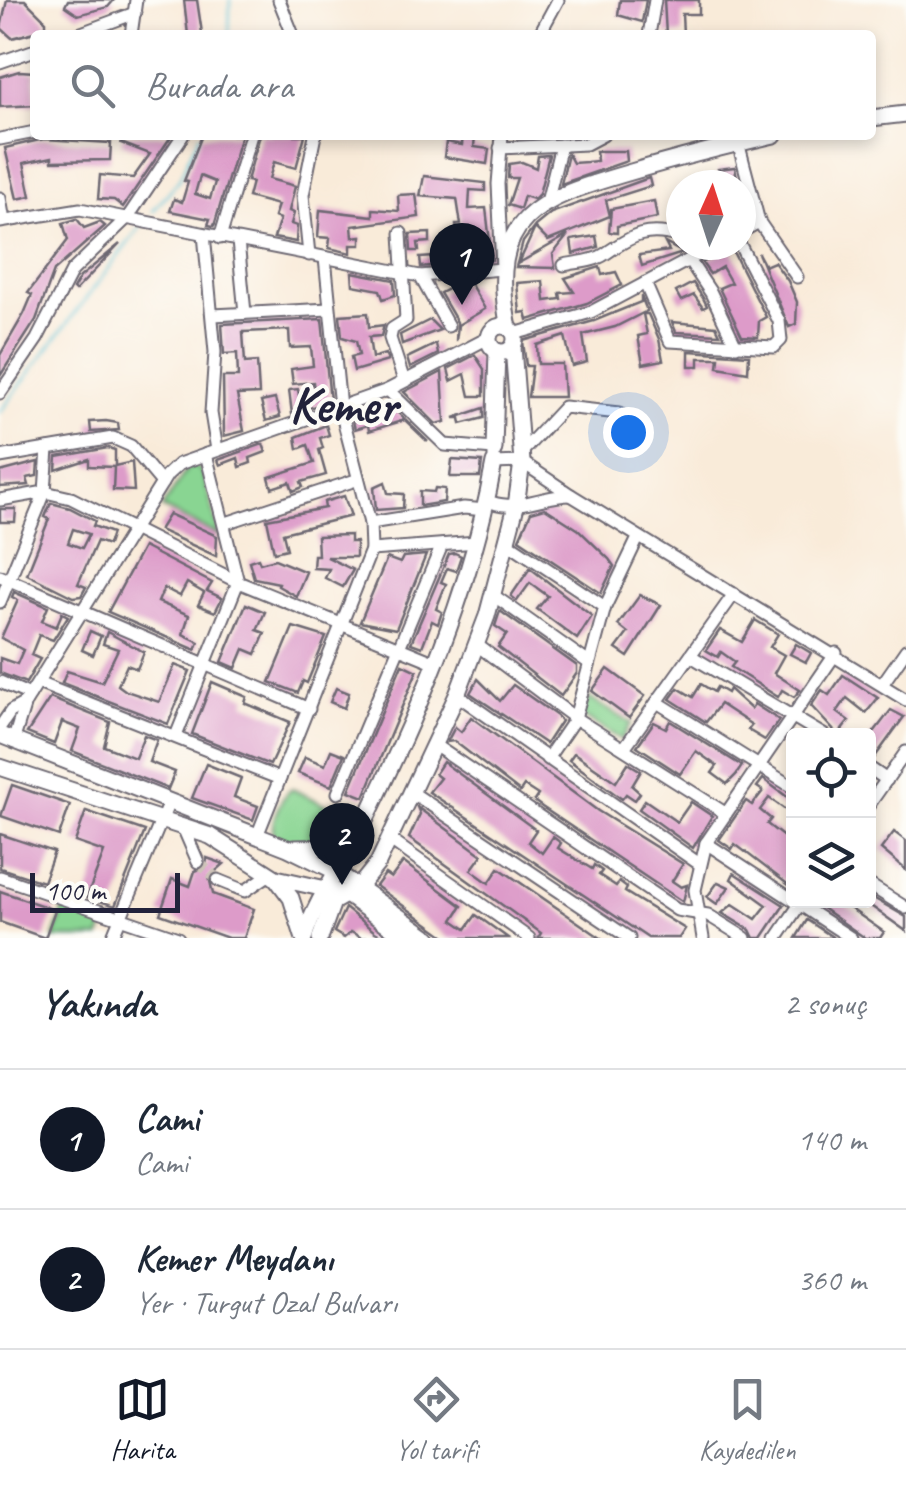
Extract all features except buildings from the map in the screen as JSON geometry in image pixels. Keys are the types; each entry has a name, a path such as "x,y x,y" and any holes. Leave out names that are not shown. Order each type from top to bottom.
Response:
{"main road":[{"path":"876,117 906,114"},
{"path":"304,938 326,887 365,822 455,620 478,542 494,456 504,302 502,269 524,222 548,198 574,187 758,140"},
{"path":"320,938 325,916 378,864 457,696 493,595 516,506 522,457 499,340"},
{"path":"1,770 15,757 4,735"},
{"path":"4,735 166,810 182,826 210,836 273,876 290,898 304,938"},
{"path":"1,770 166,810 288,848 337,872 351,890 403,937"},
{"path":"288,848 335,847 365,822"},
{"path":"273,876 351,890 429,938"}],"street":[{"path":"279,0 291,30"},
{"path":"542,30 558,0"},
{"path":"650,30 655,0"},
{"path":"86,30 136,6"},
{"path":"280,30 284,16"},
{"path":"0,62 30,55"},
{"path":"0,139 30,133"},
{"path":"0,393 37,339 72,271 128,217 180,140"},
{"path":"220,238 249,140"},
{"path":"310,254 303,195 314,140"},
{"path":"0,198 2,221 80,209 420,276 502,269 501,142 560,145 594,140"},
{"path":"548,198 560,145"},
{"path":"738,146 759,222 797,276"},
{"path":"500,213 524,222"},
{"path":"564,265 596,258 621,240 648,231 666,235"},
{"path":"401,233 406,320 392,329 390,338 404,381"},
{"path":"176,736 238,582 212,452 213,315 204,234"},
{"path":"238,241 245,313"},
{"path":"257,836 344,626 371,550 370,524 340,407 324,258"},
{"path":"4,735 162,483 179,464 388,390 499,340 591,312 688,260"},
{"path":"693,260 736,346"},
{"path":"644,283 670,341 774,347 782,332 747,260"},
{"path":"420,276 448,326"},
{"path":"213,315 330,309"},
{"path":"388,390 445,444 494,456 522,457 571,495 638,538 836,653 906,700"},
{"path":"522,457 564,407 619,413"},
{"path":"0,458 100,439 124,440 162,483"},
{"path":"0,602 5,577 45,492 48,449"},
{"path":"226,524 356,480"},
{"path":"0,500 45,492 71,498 238,582 436,663"},
{"path":"370,524 486,505 516,506 546,495 571,495"},
{"path":"547,759 575,718 605,607 638,538"},
{"path":"371,550 478,542"},
{"path":"507,542 605,607"},
{"path":"338,793 442,545"},
{"path":"5,577 309,709"},
{"path":"624,748 734,594"},
{"path":"493,595 589,664"},
{"path":"477,646 575,718 724,812"},
{"path":"884,684 906,650"},
{"path":"703,938 697,914 698,863 706,844 724,812 836,653"},
{"path":"690,656 814,728"},
{"path":"0,682 28,699"},
{"path":"38,683 280,778"},
{"path":"457,696 698,863"},
{"path":"4,735 11,711 28,699"},
{"path":"657,702 786,782"},
{"path":"432,744 678,910 708,914 745,938"},
{"path":"876,795 906,752"},
{"path":"876,772 887,780"},
{"path":"410,791 629,938"},
{"path":"112,938 166,810"},
{"path":"182,826 198,862"},
{"path":"389,838 529,938"},
{"path":"706,844 786,894"},
{"path":"218,880 245,891 273,876"},
{"path":"0,877 178,938"},
{"path":"876,889 906,908"},
{"path":"777,938 797,908"},
{"path":"807,908 851,938"}],"green space":[{"path":"196,466 203,473 220,536 162,508 188,467"},
{"path":"589,698 631,723 622,740 580,715"},
{"path":"292,789 355,818 355,822 332,845 302,846 275,837 276,811"},
{"path":"64,908 106,922 100,938 54,938"}],"waterway":[{"path":"229,30 230,0"},
{"path":"153,211 179,180 197,140"},
{"path":"0,412 141,226"}],"tunnel":[{"path":"198,862 218,880"}],"place":[{"name":"Cami","path":"462,305"},
{"name":"Kemer Meydanı","path":"342,885"}],"district":[{"name":"Kemer","path":"343,405"}]}
